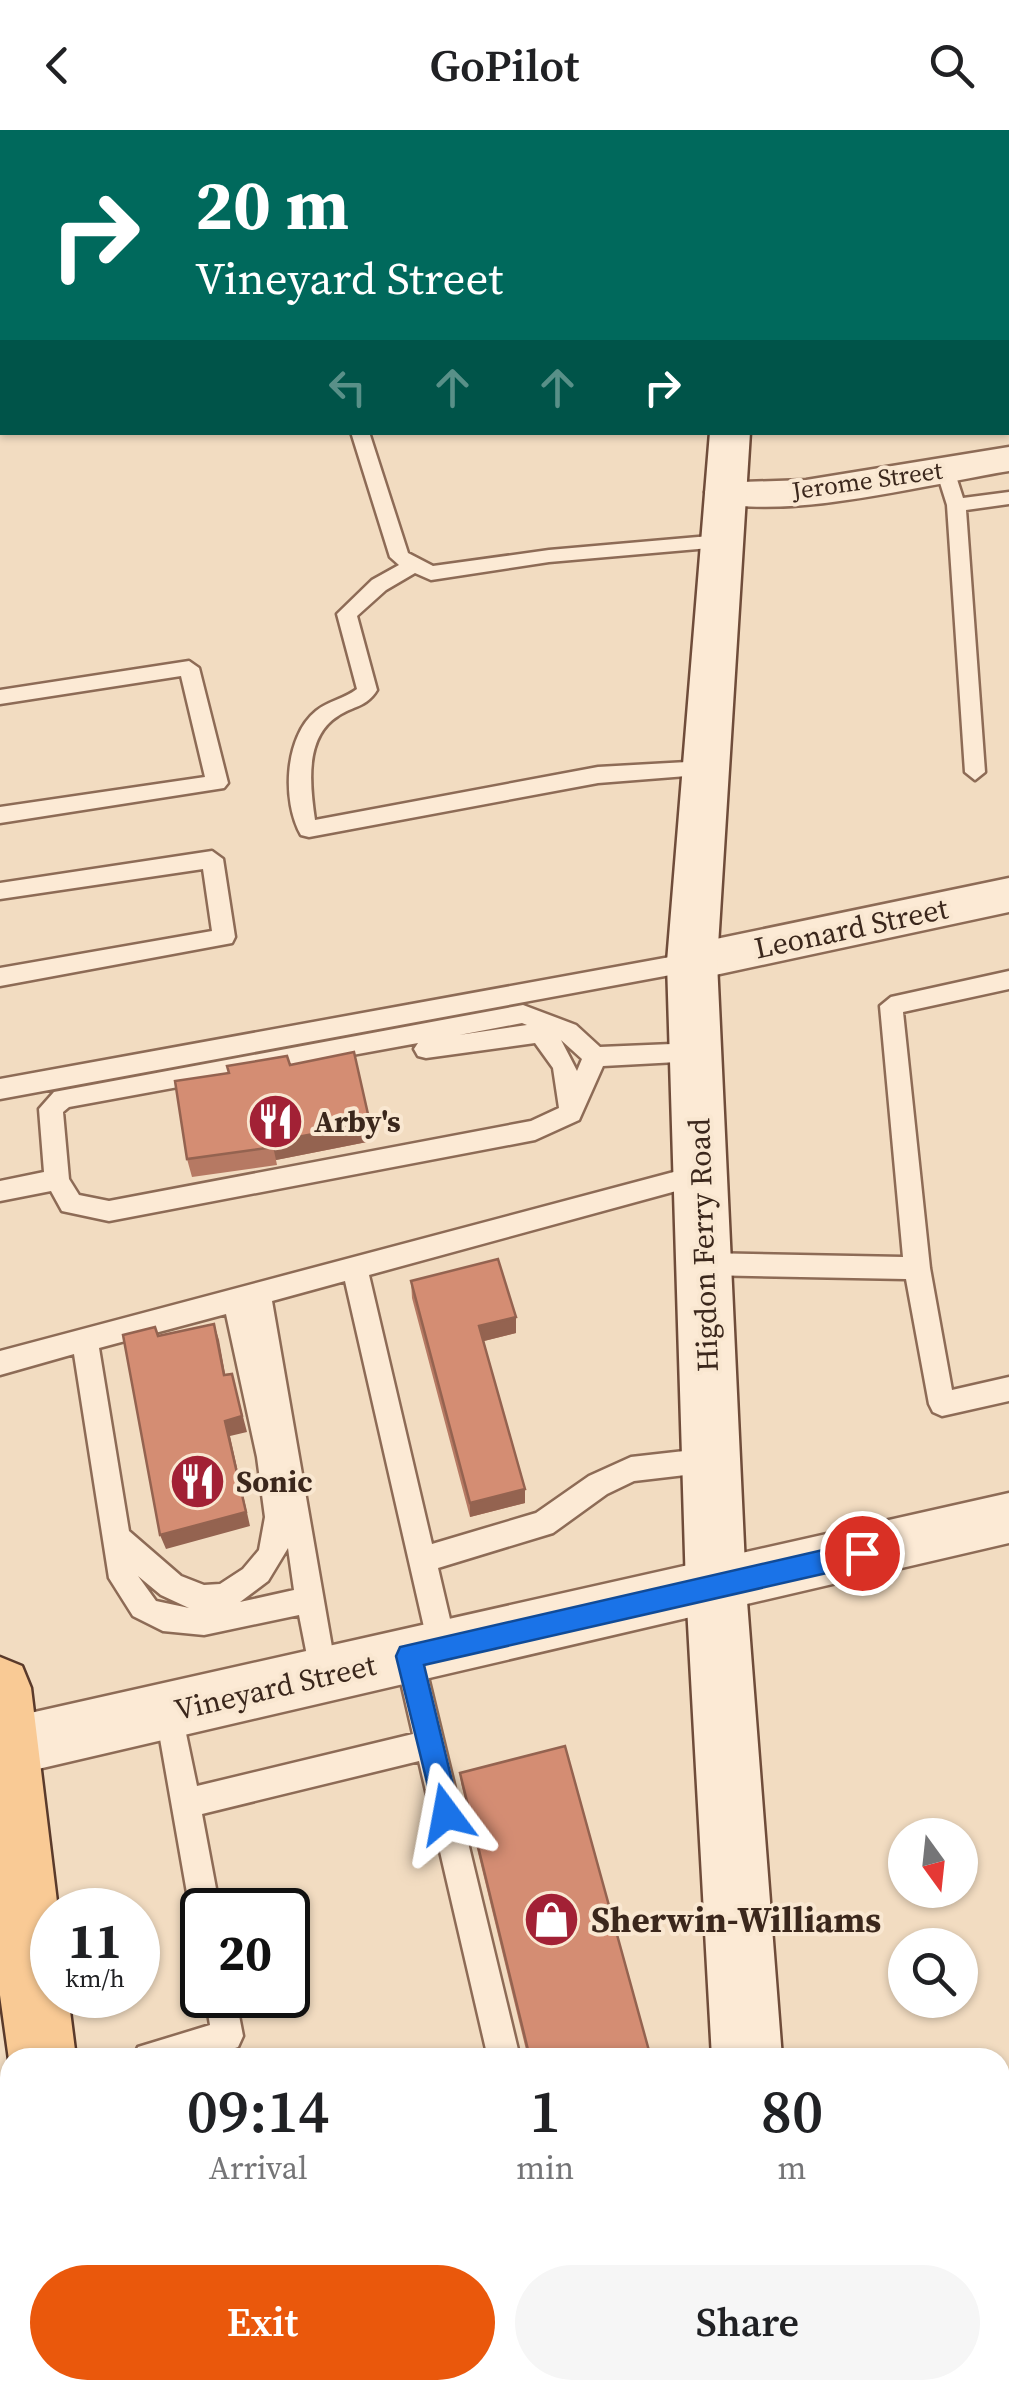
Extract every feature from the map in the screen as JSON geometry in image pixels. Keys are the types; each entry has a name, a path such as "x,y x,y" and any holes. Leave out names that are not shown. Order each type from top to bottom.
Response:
{"main road":[{"name":"Higdon Ferry Road","path":"730,435 692,962 716,1588 746,2048"},
{"path":"4,1718 40,2048"}],"street":[{"name":"Jerome Street","path":"722,516 806,492 951,488 1009,459"},
{"name":"Leonard Street","path":"692,962 1009,895"},
{"name":"Vineyard Street","path":"4,1718 170,1710 1009,1518"}],"lane":[{"path":"361,435 400,557 431,574 549,556 722,516"},
{"path":"975,772 951,488 1009,498"},
{"path":"414,565 366,595 347,614 366,690 360,700 317,720 305,734 302,820 309,829 598,774 706,770"},
{"path":"0,697 189,668 217,783 0,815"},
{"path":"0,892 212,859 224,936 0,977"},
{"path":"0,1089 692,962"},
{"path":"1009,980 891,1006 917,1268 942,1404 1009,1389"},
{"path":"595,1056 571,1113 536,1130 109,1210 71,1204 57,1180 51,1109 62,1099 523,1014 568,1032 595,1056 696,1052"},
{"path":"51,1126 71,1112 210,1083 539,1033 558,1047 568,1071 571,1113"},
{"path":"0,1363 700,1175"},
{"path":"0,1192 57,1180"},
{"path":"704,1264 917,1268"},
{"path":"355,1269 422,1560 430,1744 502,2048"},
{"path":"116,1536 180,1593 206,1597 230,1594 264,1571 279,1532 246,1296"},
{"path":"246,1296 323,1676"},
{"path":"85,1340 123,1578 143,1609 171,1620 224,1619 310,1599"},
{"path":"422,1560 543,1524 598,1485 632,1469 711,1460"},
{"path":"170,1710 201,1888"},
{"path":"186,1803 430,1744"},
{"path":"224,2018 229,2047"}],"building":[{"name":"Arby's","path":"354,1052 370,1123 272,1142 274,1147 187,1159 175,1081 229,1073 227,1066 287,1056 290,1065"},
{"path":"498,1259 516,1317 479,1326 525,1489 470,1503 411,1281"},
{"name":"Sonic","path":"214,1324 224,1375 232,1374 242,1416 225,1421 246,1512 160,1535 123,1335 155,1327 158,1336"},
{"name":"Sherwin-Williams","path":"565,1746 648,2048 528,2048 460,1773"}],"place":[{"name":"Arby's","path":"275,1121"},
{"name":"Sonic","path":"197,1481"},
{"name":"Sherwin-Williams","path":"552,1920"}],"route":[{"path":"446,1814 409,1656 862,1553"}]}
